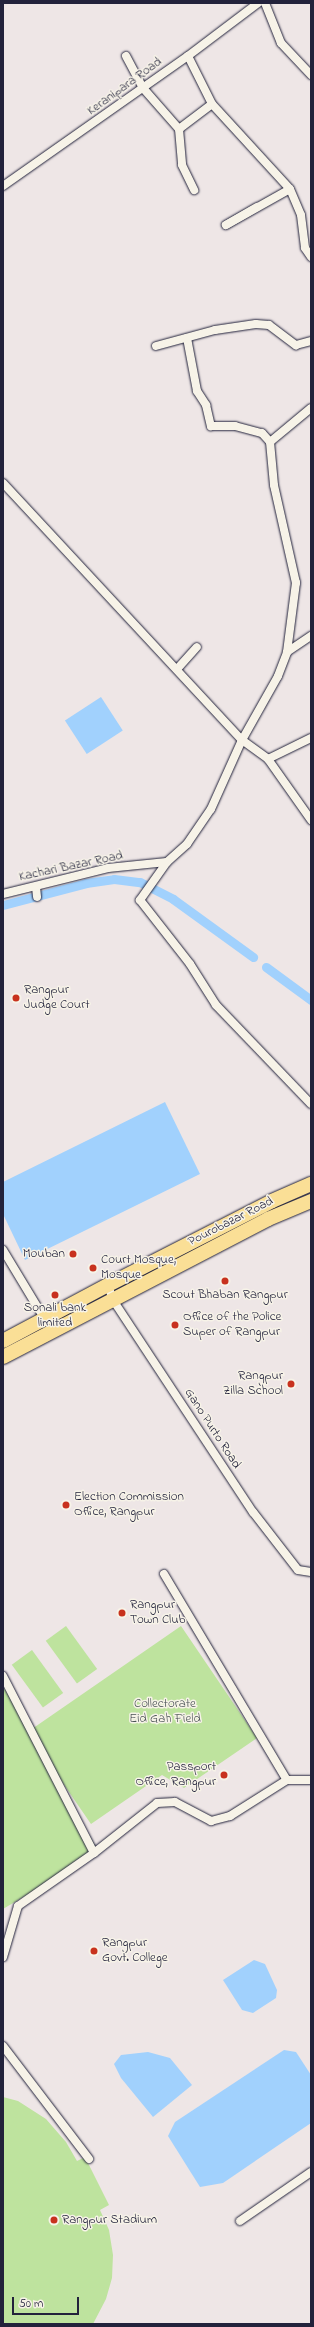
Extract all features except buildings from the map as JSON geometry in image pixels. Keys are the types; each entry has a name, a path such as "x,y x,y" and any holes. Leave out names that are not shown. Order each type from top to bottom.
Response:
{"highway":[{"name":"Pourobazar Road","path":"3,1341 44,1318 272,1201 311,1184"},
{"name":"Pourobazar Road","path":"3,1357 268,1219 311,1201"}],"street":[{"path":"265,3 281,43 311,75"},
{"name":"Keranipara Road","path":"3,186 49,156 188,56 255,4"},
{"path":"126,56 143,88 179,130 182,165 194,190"},
{"path":"188,56 212,104 290,189 301,215 305,248 311,257"},
{"path":"179,130 212,104"},
{"path":"257,207 226,225 290,189"},
{"path":"156,346 215,330 256,324 269,325 296,345 311,341"},
{"path":"187,338 197,391 206,405 211,426 235,426 262,433 270,442 274,485 296,583 287,652 278,676 246,732 211,808 187,844 167,862 140,900 190,964 216,1005 311,1104"},
{"path":"270,442 311,408"},
{"path":"3,483 178,668 242,740 259,750"},
{"path":"287,652 311,636"},
{"path":"178,668 197,647"},
{"path":"246,732 259,750 268,759 311,820"},
{"path":"268,759 311,738"},
{"name":"Kachari Bazar Road","path":"3,894 108,868 167,862"},
{"path":"36,886 37,897"},
{"path":"3,1250 44,1318"},
{"name":"Gano Purto Road","path":"108,1285 113,1300 253,1512 298,1570 311,1572"},
{"path":"164,1574 287,1780"},
{"path":"3,1676 94,1853"},
{"path":"3,1957 18,1906 94,1853 157,1803 175,1802 211,1821 230,1816 287,1780 311,1780"},
{"path":"3,2046 89,2159"},
{"path":"240,2221 311,2172"}],"green space":[{"path":"66,1626 97,1669 77,1684 46,1641"},
{"name":"Collectorate Eid Gah Field","path":"181,1626 257,1738 184,1788 162,1775 91,1824 38,1747 99,1852 3,1909 3,1686 29,1731"},
{"path":"32,1650 63,1693 43,1708 12,1665"},
{"name":"Rangpur Stadium","path":"3,2097 18,2101 46,2119 66,2142 77,2161 85,2157 109,2205 100,2210 109,2230 113,2255 112,2278 106,2299 93,2324 3,2324"}],"water":[{"path":"101,697 123,731 87,754 65,720"},
{"path":"165,1102 200,1174 25,1260 3,1214 3,1182"},
{"path":"254,1960 265,1964 277,1990 276,1998 253,2013 242,2010 223,1980"},
{"path":"284,2050 296,2052 311,2075 311,2123 223,2183 200,2187 168,2136 175,2122"},
{"path":"148,2052 170,2058 192,2085 153,2117 121,2078 114,2064 121,2055"}],"waterway":[{"path":"3,905 86,883 114,879 140,882 173,899 253,957"},
{"path":"266,967 311,1000"}],"place":[{"name":"Rangpur Judge Court","path":"16,998"},
{"name":"Mouban","path":"73,1254"},
{"name":"Court Mosque, Mosque","path":"93,1268"},
{"name":"Scout Bhaban Rangpur","path":"225,1281"},
{"name":"Sonali bank limited","path":"55,1295"},
{"name":"Office of the Police Super of Rangpur","path":"175,1325"},
{"name":"Rangpur Zilla School","path":"291,1384"},
{"name":"Election Commission Office, Rangpur","path":"66,1505"},
{"name":"Rangpur Town Club","path":"122,1613"},
{"name":"Passport Office, Rangpur","path":"224,1775"},
{"name":"Rangpur Govt. College","path":"94,1951"},
{"name":"Rangpur Stadium","path":"54,2220"}]}
